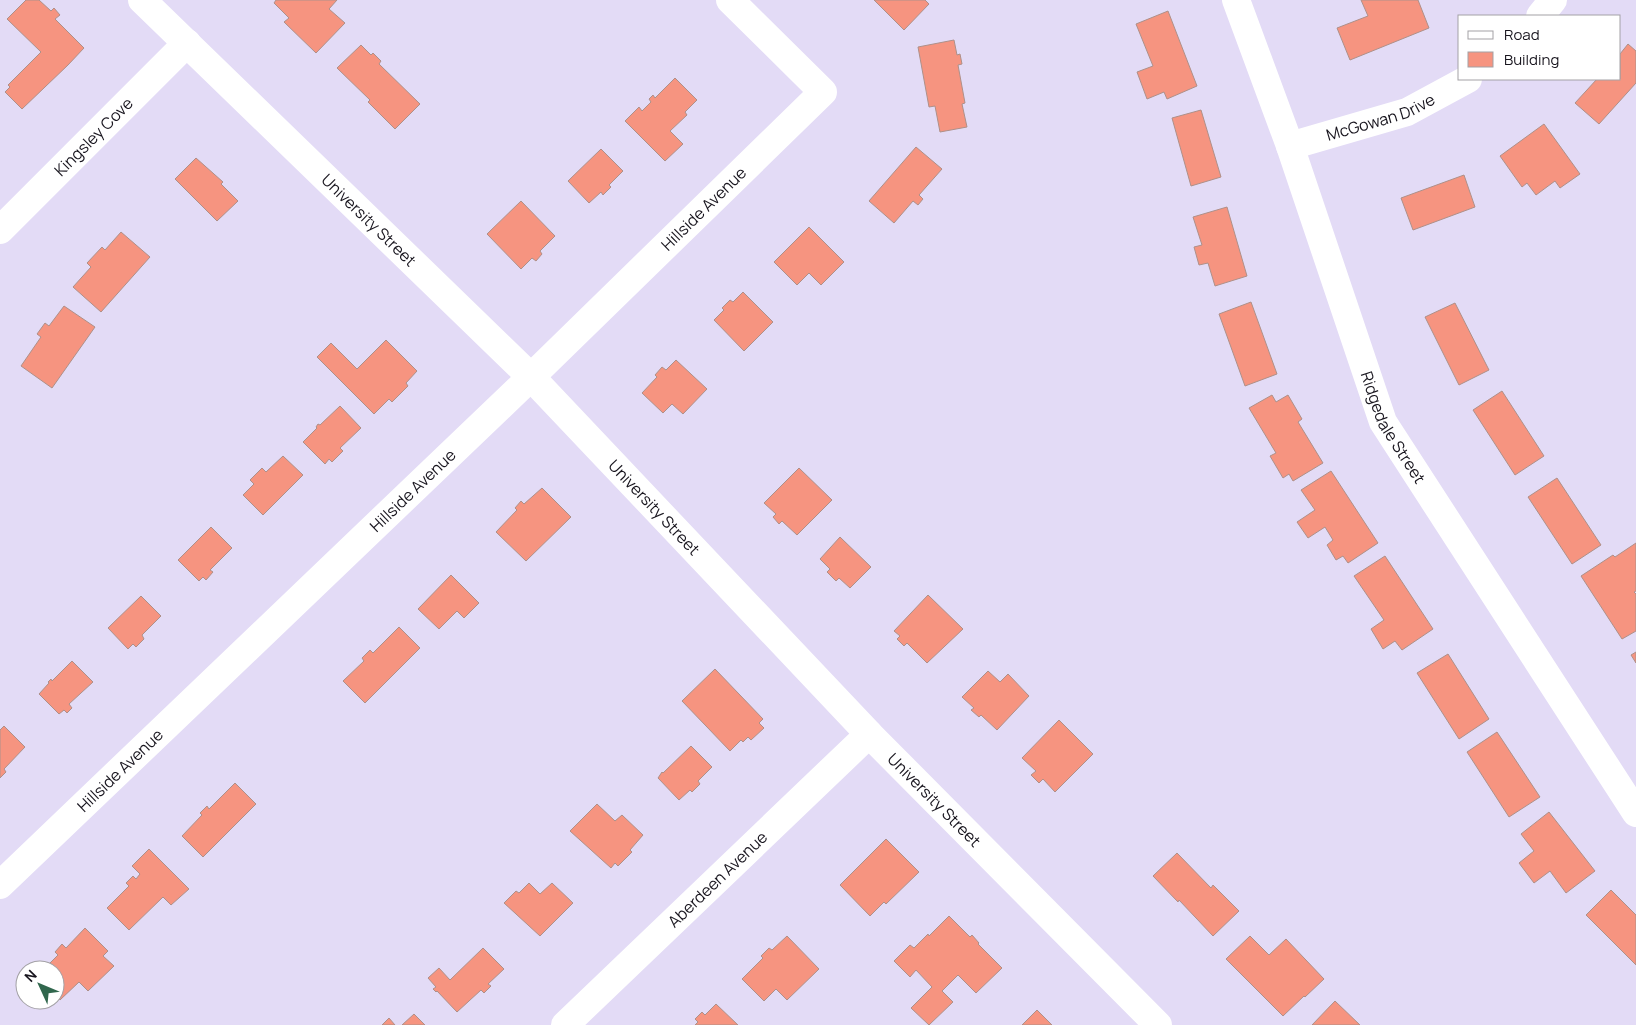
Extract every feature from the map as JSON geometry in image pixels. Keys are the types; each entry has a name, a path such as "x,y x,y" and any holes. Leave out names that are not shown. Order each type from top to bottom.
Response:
{"street":[{"name":"University Street","path":"142,0 531,377 870,734 1158,1025"},
{"name":"Hillside Avenue","path":"0,885 531,377 823,92 730,0"},
{"name":"Ridgedale Street","path":"1236,0 1290,146 1382,422 1636,813"},
{"path":"1541,15 1553,0"},
{"name":"Kingsley Cove","path":"0,230 187,43"},
{"name":"McGowan Drive","path":"1290,146 1407,112 1466,80"},
{"name":"Aberdeen Avenue","path":"565,1025 870,734"}],"building":[{"path":"26,0 39,0 51,11 54,8 60,15 55,19 84,48 22,109 5,92 10,87 8,85 41,52 7,19"},
{"path":"276,0 337,0 329,9 345,23 316,53 284,22 289,18 274,3"},
{"path":"874,0 925,0 929,4 904,30"},
{"path":"1361,0 1418,0 1429,28 1350,60 1337,28 1368,16"},
{"path":"1168,11 1197,86 1167,99 1164,92 1147,99 1137,72 1153,66 1136,24"},
{"path":"954,40 957,55 960,54 962,64 958,65 965,103 962,104 967,127 940,132 935,106 929,107 918,47"},
{"path":"1628,44 1636,51 1636,83 1599,124 1575,103 1596,80 1621,80 1621,53"},
{"path":"361,45 371,55 373,53 381,61 379,64 420,104 395,129 368,102 370,100 337,68"},
{"path":"675,78 697,100 685,112 687,115 670,131 683,144 665,161 625,121 639,107 642,111 651,102 649,99 653,95 655,98"},
{"path":"1201,110 1221,177 1191,186 1172,118"},
{"path":"1544,124 1580,174 1560,188 1555,181 1536,195 1527,183 1522,187 1500,156"},
{"path":"916,147 942,169 919,195 923,199 918,205 913,201 894,223 869,201"},
{"path":"601,149 623,171 609,185 611,187 603,195 601,192 589,203 568,181"},
{"path":"196,158 223,182 221,184 238,201 217,221 175,179"},
{"path":"1464,175 1475,207 1413,230 1401,198"},
{"path":"521,201 555,236 540,251 542,254 536,261 532,258 521,269 487,234"},
{"path":"1227,207 1247,276 1215,286 1208,263 1199,265 1194,247 1202,245 1193,217"},
{"path":"809,227 844,262 821,285 809,273 797,285 774,262"},
{"path":"121,232 150,257 101,312 73,287 91,267 87,263 102,247 105,250"},
{"path":"743,292 773,322 744,351 714,320 724,310 722,308 730,300 733,302"},
{"path":"1251,302 1277,374 1245,386 1219,314"},
{"path":"1455,303 1489,370 1459,385 1425,317"},
{"path":"64,306 95,327 52,388 21,366 41,337 37,334 45,323 49,326"},
{"path":"386,340 417,371 406,383 408,386 392,402 389,399 374,414 317,357 331,343 357,369"},
{"path":"676,360 707,389 683,414 672,404 663,413 642,393 657,377 655,375 662,367 666,370"},
{"path":"1502,391 1544,456 1515,475 1473,410"},
{"path":"1272,395 1276,402 1288,395 1302,419 1298,422 1323,463 1293,481 1289,474 1283,478 1270,456 1276,453 1249,408"},
{"path":"340,406 361,428 340,448 343,451 332,462 329,459 325,464 303,442 317,428 318,424 320,425"},
{"path":"283,456 303,475 263,515 243,495 254,484 250,480 262,468 266,472"},
{"path":"799,468 832,500 797,535 782,521 779,524 773,517 776,514 764,503"},
{"path":"1331,471 1378,543 1348,563 1343,556 1336,560 1327,545 1333,540 1325,527 1308,538 1297,522 1315,510 1301,490"},
{"path":"1557,478 1601,545 1572,564 1528,497"},
{"path":"542,488 571,517 526,561 496,532 517,510 515,508 521,501 524,504"},
{"path":"211,527 232,548 210,570 213,572 206,580 203,577 199,581 178,560"},
{"path":"840,537 871,567 850,588 839,578 836,581 827,572 830,569 820,559"},
{"path":"1636,543 1636,591 1634,592 1636,594 1636,631 1622,639 1581,576 1613,555 1615,557"},
{"path":"1385,556 1433,629 1402,650 1395,641 1383,649 1371,629 1384,620 1354,576"},
{"path":"451,575 479,603 464,618 457,611 439,629 418,609"},
{"path":"928,595 963,629 927,663 907,643 904,646 897,639 900,636 894,631"},
{"path":"141,596 161,616 142,635 144,639 136,647 133,644 128,649 108,628"},
{"path":"399,627 420,648 365,703 343,681 364,661 362,658 370,650 373,653"},
{"path":"1636,652 1636,663 1631,655"},
{"path":"1448,654 1489,719 1459,739 1417,673"},
{"path":"72,661 93,682 69,704 72,708 67,713 64,710 59,714 39,694 51,679 52,681"},
{"path":"715,669 763,719 759,723 764,728 751,740 748,737 743,742 741,740 730,751 682,701"},
{"path":"988,671 1000,682 1008,674 1029,696 997,730 981,715 979,717 971,710 974,708 962,697"},
{"path":"1059,720 1093,754 1055,792 1043,779 1039,783 1031,775 1036,771 1022,758"},
{"path":"4,726 25,747 4,769 6,772 0,778 0,730"},
{"path":"1497,732 1540,797 1509,817 1467,752"},
{"path":"691,746 712,767 698,781 700,784 692,792 690,790 679,800 658,778 662,772"},
{"path":"235,783 256,804 203,857 182,836 202,815 200,813 207,806 209,809"},
{"path":"597,804 615,821 622,815 643,835 630,850 632,852 618,866 615,863 611,868 570,831"},
{"path":"1549,812 1595,871 1566,893 1550,871 1534,883 1519,863 1534,851 1521,834"},
{"path":"886,839 919,872 886,904 884,902 870,916 840,885"},
{"path":"149,849 189,889 171,905 163,897 129,930 107,908 129,886 126,883 133,876 136,879 140,874 132,866"},
{"path":"1177,853 1211,888 1213,885 1239,911 1213,936 1153,876"},
{"path":"529,883 540,894 552,883 573,903 540,936 504,903 516,891 519,893"},
{"path":"1611,890 1636,915 1636,965 1586,915"},
{"path":"949,916 970,937 972,935 978,944 1002,968 976,993 958,975 942,991 953,1002 929,1025 911,1008 932,987 916,970 910,977 894,961 910,945 914,948 928,934 929,936"},
{"path":"85,928 108,951 103,956 114,966 88,991 79,982 65,995 65,960 53,960 58,955 55,952 62,944 66,948"},
{"path":"787,936 819,969 787,1000 776,989 764,1001 742,979 763,958 761,956 769,948 772,950"},
{"path":"1250,936 1269,955 1286,939 1324,979 1283,1016 1226,959"},
{"path":"483,948 504,969 488,984 491,986 484,993 481,990 457,1012 433,989 436,987 428,978 439,968 450,980"},
{"path":"1335,1001 1360,1025 1312,1025"},
{"path":"716,1004 738,1025 695,1025 698,1022 695,1019 702,1012 705,1015"},
{"path":"1037,1010 1052,1025 1022,1025"},
{"path":"414,1014 425,1025 402,1025"},
{"path":"389,1018 395,1025 382,1025"}]}
